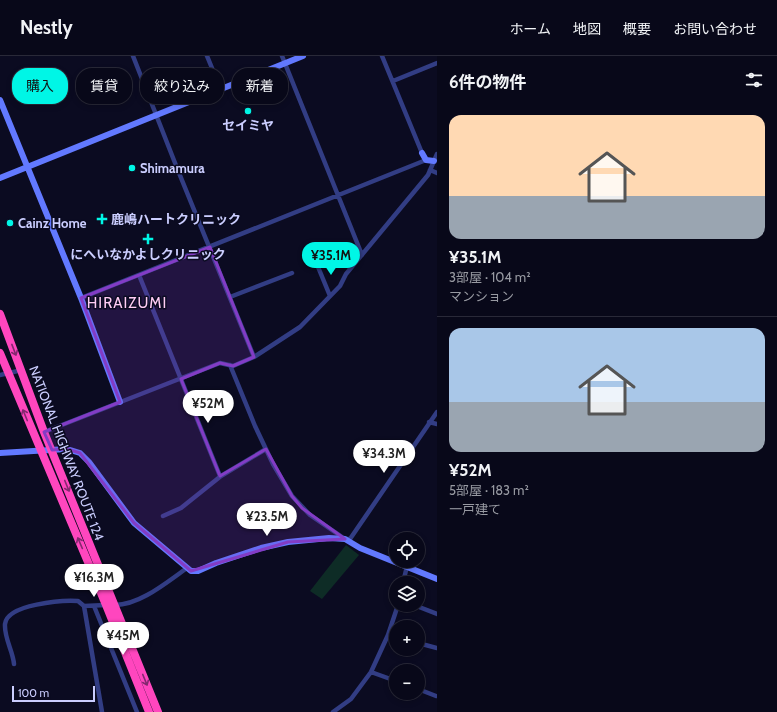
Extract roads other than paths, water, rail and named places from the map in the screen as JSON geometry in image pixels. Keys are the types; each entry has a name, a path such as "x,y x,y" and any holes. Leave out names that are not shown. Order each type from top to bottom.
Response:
{"highway":[{"name":"NATIONAL HIGHWAY ROUTE 124","path":"0,314 44,432 158,712"},
{"name":"NATIONAL HIGHWAY ROUTE 124","path":"0,353 4,374 41,451 148,709"}],"street":[{"path":"133,56 254,357"},
{"path":"207,56 212,68"},
{"path":"282,56 362,255"},
{"path":"224,89 303,56"},
{"path":"382,56 426,160"},
{"path":"393,82 437,63"},
{"path":"0,100 81,298 120,402"},
{"path":"0,178 185,104"},
{"path":"44,432 220,363 233,366 254,357 300,327 340,286 350,269 428,174 437,154"},
{"path":"81,298 426,160 434,161"},
{"path":"430,170 437,173"},
{"path":"343,251 350,269"},
{"path":"316,262 330,296"},
{"path":"230,297 292,273"},
{"path":"139,275 220,476"},
{"path":"230,365 266,449 292,496 310,515 345,539 360,548 389,559"},
{"path":"4,374 22,370"},
{"path":"0,454 67,449 80,453 89,462 134,524 191,571 198,571 239,554 288,542 322,538 350,539 437,412"},
{"path":"429,422 437,424"},
{"path":"163,516 181,508 220,476 266,449"},
{"path":"14,664 13,655 6,634 5,623 8,617 24,607 68,601 78,601 84,606 124,605 159,588 187,568"},
{"path":"412,568 437,578"},
{"path":"84,606 102,712"},
{"path":"94,606 136,711 148,709"},
{"path":"425,609 437,614"},
{"path":"333,712 351,699 371,672 388,635 396,612"},
{"path":"425,645 437,648"},
{"path":"371,672 389,678"},
{"path":"425,692 436,696"}],"place":[{"name":"セイミヤ","path":"248,111"},
{"name":"Shimamura","path":"132,168"},
{"name":"鹿嶋ハートクリニック","path":"102,219"},
{"name":"Cainz Home","path":"10,223"},
{"name":"にへいなかよしクリニック","path":"148,239"}],"district":[{"name":"HIRAIZUMI","path":"127,303"}]}
